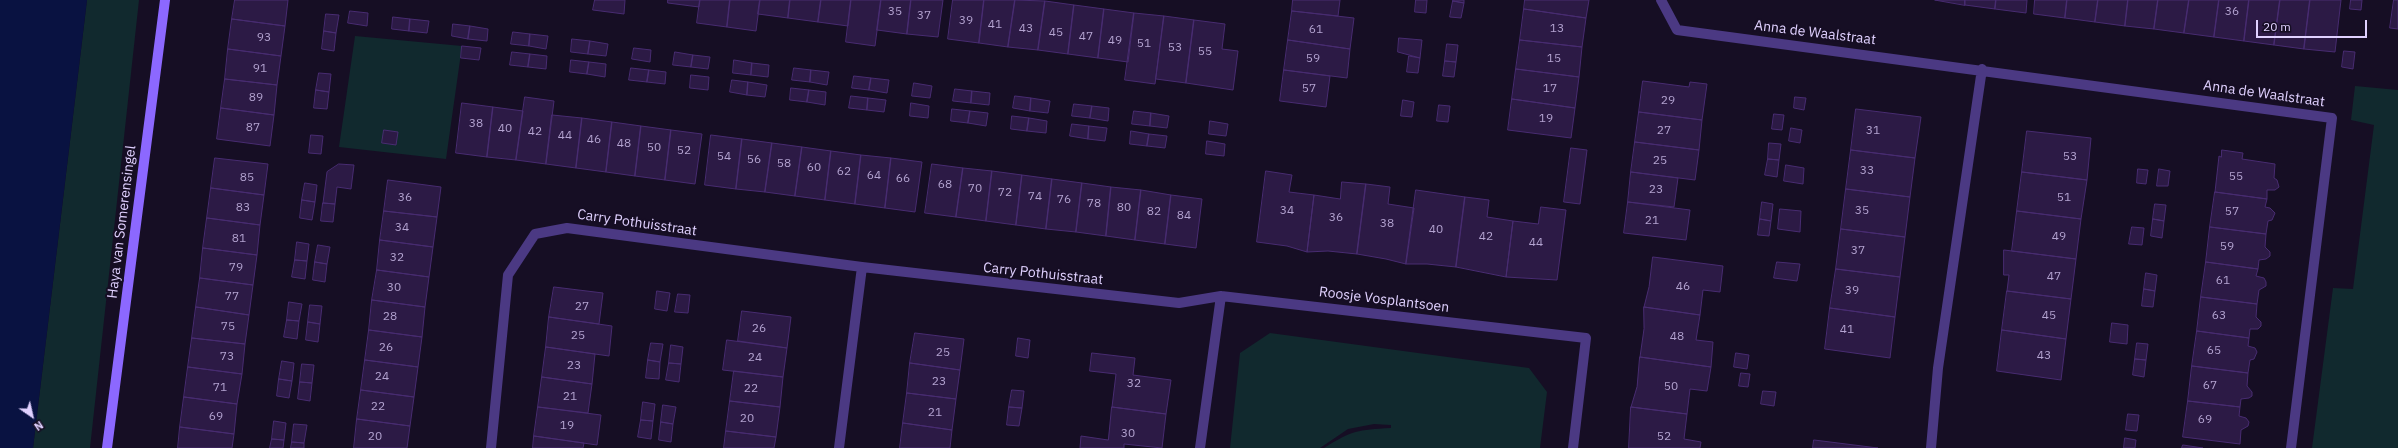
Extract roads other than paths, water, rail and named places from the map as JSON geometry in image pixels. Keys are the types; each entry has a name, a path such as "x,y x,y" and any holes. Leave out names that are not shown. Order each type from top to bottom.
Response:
{"street":[{"name":"Haya van Somerensingel","path":"107,448 165,0"},
{"name":"Anna de Waalstraat","path":"1661,0 1677,30 2332,118 2291,448"},
{"path":"1931,448 1938,368 1982,70"},
{"name":"Carry Pothuisstraat","path":"490,448 508,275 535,234 567,228 862,267 1179,303 1221,296"},
{"path":"839,448 862,267"},
{"path":"1200,448 1221,296"},
{"name":"Roosje Vosplantsoen","path":"1221,296 1586,338 1572,448"}]}
